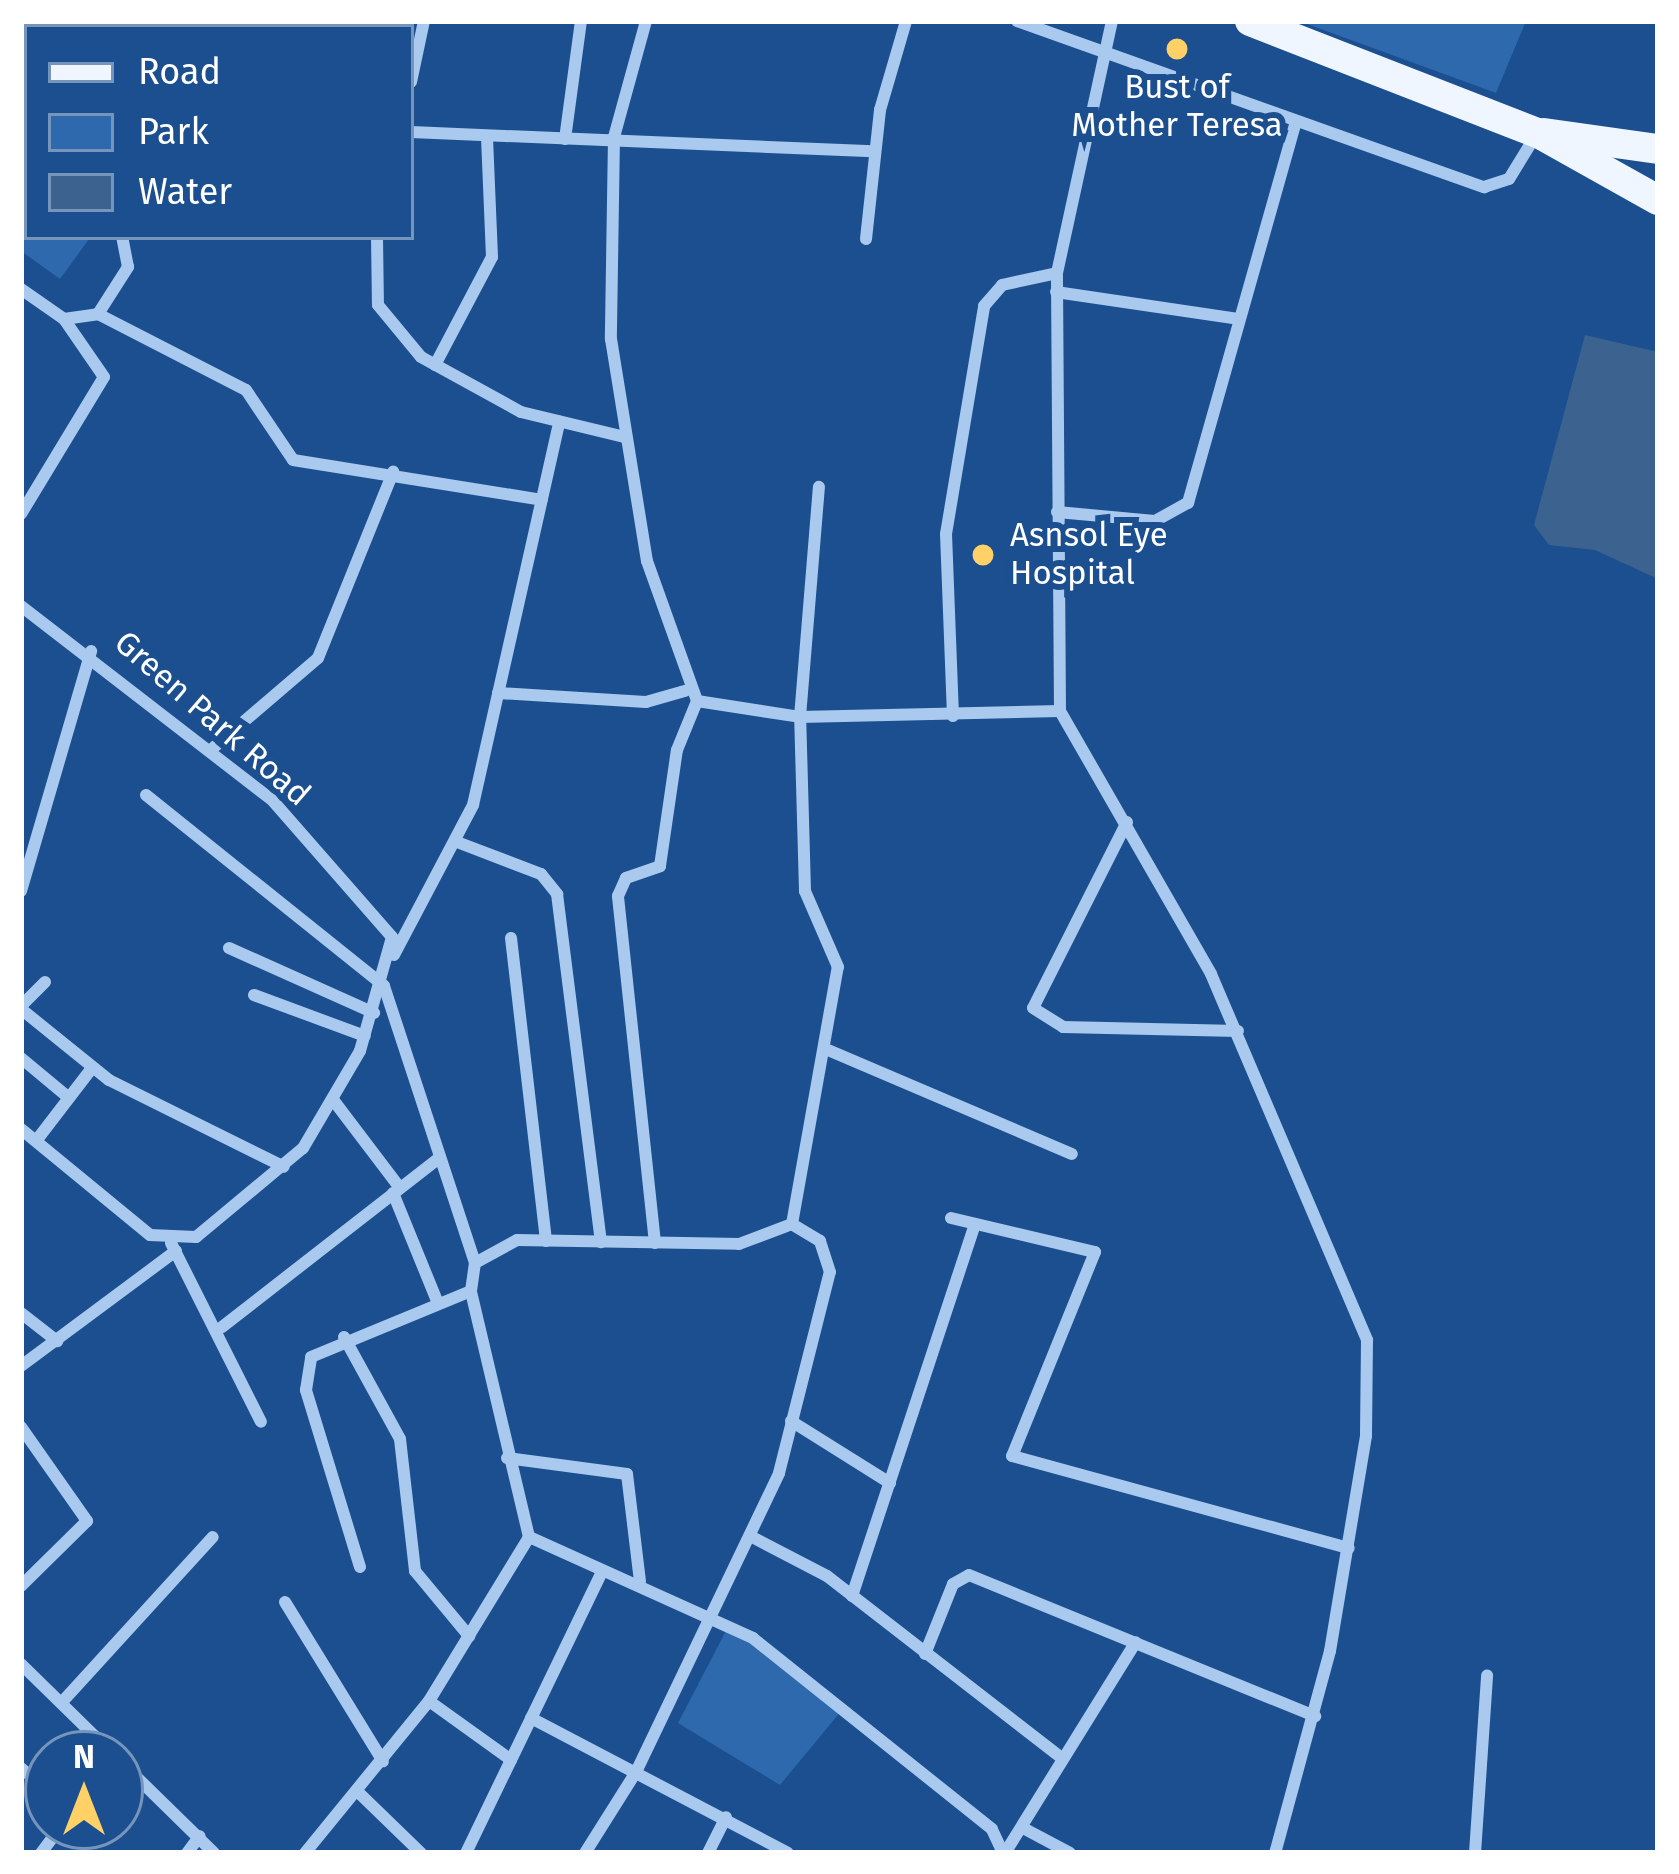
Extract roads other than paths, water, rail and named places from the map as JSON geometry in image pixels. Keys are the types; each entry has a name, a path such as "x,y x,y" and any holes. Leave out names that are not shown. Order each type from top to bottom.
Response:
{"main road":[{"path":"1264,24 1538,133 1658,200"},
{"path":"1538,133 1658,148"}],"street":[{"path":"414,68 424,21"},
{"path":"565,140 581,21"},
{"path":"646,21 614,137 609,279 624,437 691,696 677,750 660,866 626,878 618,896 656,1243"},
{"path":"866,239 873,151 906,21"},
{"path":"1017,21 1101,55 1484,187 1509,179 1538,133"},
{"path":"1112,21 1057,273 1060,711 1127,821 1238,1031 1363,1323 1370,1390 1348,1548 1315,1716 1275,1853"},
{"path":"1057,512 1155,521 1188,503 1296,122"},
{"path":"414,132 873,151"},
{"path":"435,365 492,257 488,138"},
{"path":"98,314 128,267 123,240"},
{"path":"377,240 378,305 435,365 560,422 624,437"},
{"path":"953,716 946,534 984,306 1002,285 1057,273"},
{"path":"21,289 64,319 104,377 21,514"},
{"path":"1056,292 1238,320"},
{"path":"64,319 98,314 246,390 293,460 393,472 542,500"},
{"path":"21,1366 174,1247 215,1226 284,1167 334,1101 365,1036 390,961 457,842 498,692 560,422"},
{"path":"213,748 318,658 393,472"},
{"path":"475,1263 491,1246 546,1241 775,1239 791,1224 828,1050 838,967 805,891 800,717 819,487"},
{"name":"Green Park Road","path":"21,606 91,651 213,748 379,919 390,961"},
{"path":"21,891 91,651"},
{"path":"498,692 646,702 691,696 800,717 1060,711"},
{"path":"146,795 384,986 475,1263 471,1291 529,1537 429,1701 305,1853"},
{"path":"1127,821 1033,1008 1063,1028 1238,1031"},
{"path":"457,842 541,874 557,894 601,1242"},
{"path":"511,938 546,1241"},
{"path":"229,948 374,1013"},
{"path":"44,982 21,1008 92,1068 284,1167"},
{"path":"254,995 365,1036"},
{"path":"828,1050 1072,1154"},
{"path":"21,1058 69,1098"},
{"path":"36,1141 92,1068"},
{"path":"334,1101 397,1190 438,1303"},
{"path":"21,1129 174,1247 222,1327 261,1422"},
{"path":"222,1327 440,1157"},
{"path":"951,1218 1095,1252 1012,1456 1348,1548"},
{"path":"585,1853 636,1772 754,1538 830,1272 820,1241 791,1224"},
{"path":"852,1596 974,1227"},
{"path":"360,1568 306,1390 311,1357 344,1337 471,1291"},
{"path":"21,1313 57,1341"},
{"path":"344,1337 400,1439 415,1571 469,1636"},
{"path":"791,1421 890,1483"},
{"path":"21,1427 87,1521 21,1586"},
{"path":"507,1458 627,1474 640,1581"},
{"path":"63,1701 213,1537"},
{"path":"529,1537 713,1612 956,1799 1004,1853 1136,1642"},
{"path":"754,1538 852,1596 1060,1757"},
{"path":"466,1853 603,1570"},
{"path":"925,1654 953,1584 969,1575 1315,1716"},
{"path":"285,1602 383,1761"},
{"path":"21,1664 92,1730"},
{"path":"1474,1853 1486,1675"},
{"path":"429,1701 511,1760"},
{"path":"531,1718 788,1853"},
{"path":"144,1782 214,1853"},
{"path":"358,1792 421,1853"},
{"path":"708,1853 726,1817"},
{"path":"1023,1828 1070,1853"},
{"path":"187,1853 200,1836"}],"water":[{"path":"1585,335 1658,352 1658,579 1595,550 1549,545 1534,525"}],"place":[{"name":"Bust of Mother Teresa","path":"1177,49"},
{"name":"Asnsol Eye Hospital","path":"983,555"}]}
